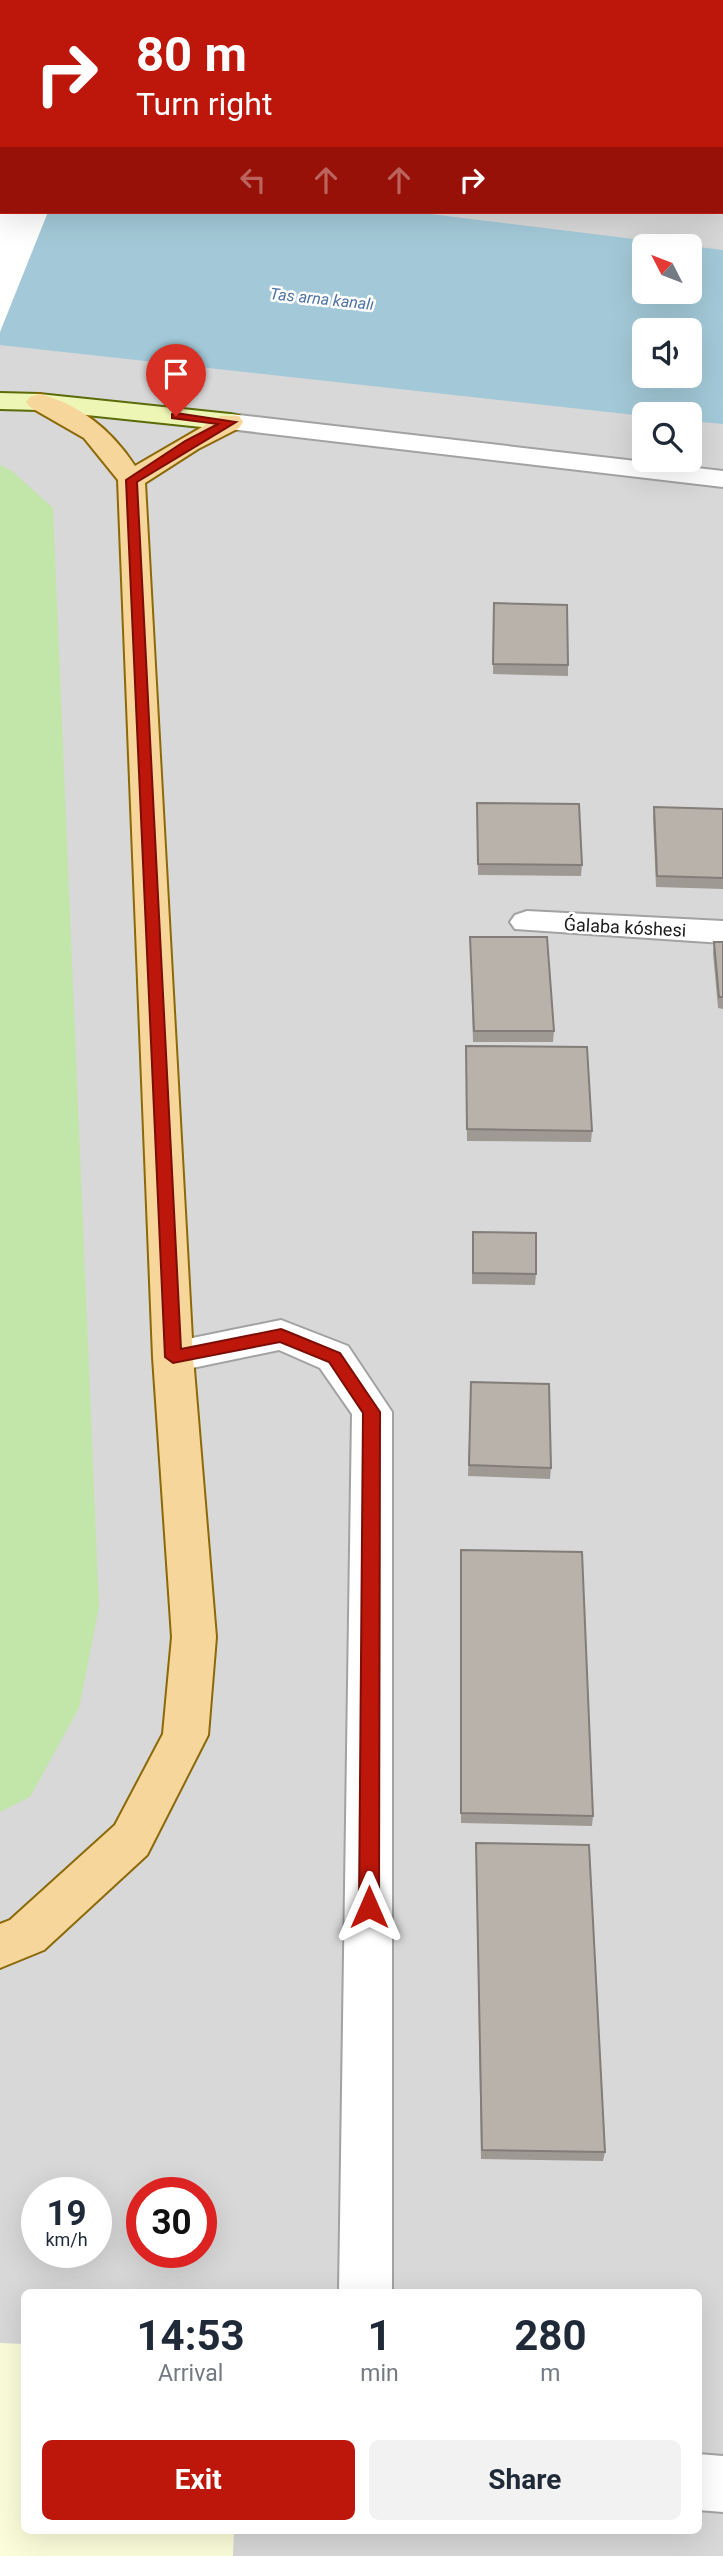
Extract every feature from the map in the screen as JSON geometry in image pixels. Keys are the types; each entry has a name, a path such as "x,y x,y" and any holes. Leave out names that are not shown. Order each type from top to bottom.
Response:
{"main road":[{"path":"0,1946 27,1935 131,1840 185,1735 194,1637 173,1357 131,480 113,450 93,429 39,402"},
{"path":"131,480 189,443 230,422"}],"street":[{"path":"0,401 39,402 230,422 723,480"},
{"name":"Ǵalaba kóshesi","path":"527,922 723,932"},
{"path":"173,1357 281,1335 334,1357 372,1412 366,2289"},
{"path":"702,2482 723,2484"}],"shaded area":[{"path":"0,214 723,214 723,2556 0,2556"},
{"path":"0,2343 21,2344 21,2534 234,2534 233,2556 0,2556"}],"green space":[{"path":"0,465 12,471 53,508 99,1607 79,1708 30,1797 0,1812"}],"water":[{"name":"Tas arna kanalı","path":"0,214 430,214 632,239 632,304 702,304 702,247 723,250 723,424 702,422 702,402 632,402 632,415 0,345"}],"pier":[{"path":"0,214 47,214 0,332"}],"building":[{"path":"494,603 567,605 568,665 493,664"},
{"path":"477,803 579,804 582,865 478,864"},
{"path":"654,807 723,809 723,878 657,876"},
{"path":"470,937 547,937 554,1031 474,1031"},
{"path":"714,942 723,942 723,997 719,997"},
{"path":"466,1046 587,1047 592,1131 467,1129"},
{"path":"473,1232 536,1233 536,1274 473,1273"},
{"path":"471,1382 549,1384 551,1468 469,1465"},
{"path":"461,1550 582,1552 593,1816 461,1813"},
{"path":"476,1843 589,1845 605,2152 482,2150"}],"route":[{"path":"176,416 230,422 189,443 131,480 173,1357 281,1335 334,1357 372,1412 369,1907"}]}
